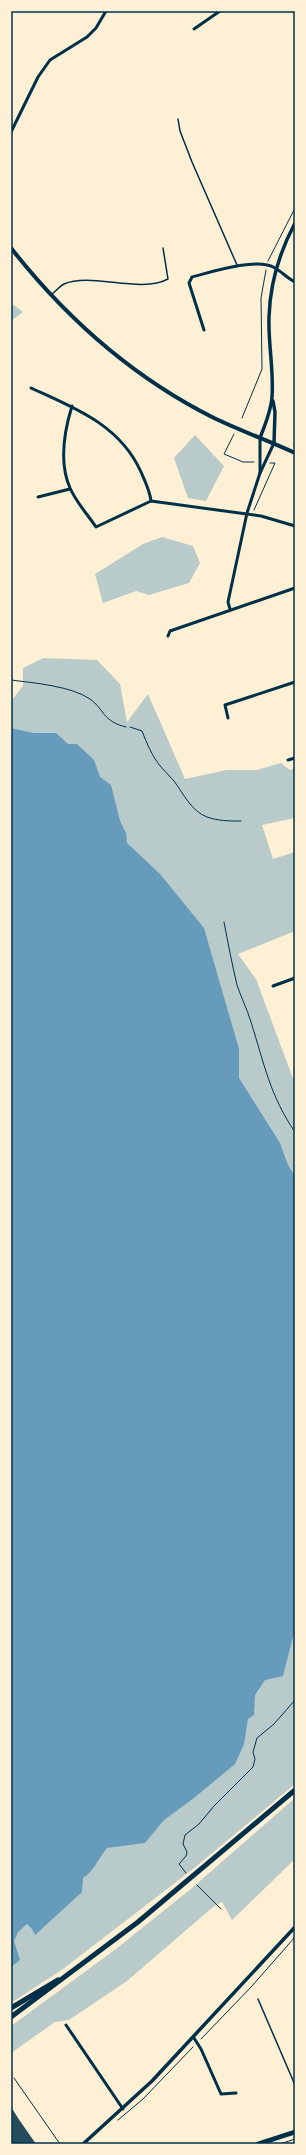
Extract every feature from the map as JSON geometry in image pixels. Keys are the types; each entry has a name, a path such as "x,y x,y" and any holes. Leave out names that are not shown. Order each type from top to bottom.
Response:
{"highway":[{"path":"11,2017 89,1960 195,1876 295,1790"},
{"path":"11,2008 89,1960"}],"main road":[{"path":"12,251 51,295 105,347 162,389 213,418 274,443 295,454"},
{"path":"258,2144 295,2132"}],"street":[{"path":"11,132 38,77 50,60 87,37 96,28 106,11"},
{"path":"194,29 220,11"},
{"path":"260,473 260,438 272,398 273,374 269,318 276,268 295,223"},
{"path":"204,330 189,283 192,277 237,265 267,265 276,268 286,278 295,282"},
{"path":"31,388 72,406 101,422 121,442 138,465 151,501"},
{"path":"230,609 228,602 247,514 260,473 274,443 275,412 272,398"},
{"path":"72,406 66,434 63,461 70,489 96,527 151,501 247,514 295,526"},
{"path":"38,497 70,489"},
{"path":"168,636 170,631 230,609 295,588"},
{"path":"228,718 225,705 295,682"},
{"path":"288,760 295,758"},
{"path":"273,986 295,978"},
{"path":"83,2144 123,2109 194,2038 295,1927"},
{"path":"66,2025 123,2109"},
{"path":"194,2038 198,2042 221,2094 236,2093"}],"lane":[{"path":"178,118 180,131 192,162 237,265"},
{"path":"51,295 64,284 80,281 141,284 161,283 168,280 163,248"},
{"path":"258,1999 295,2085"}],"path":[{"path":"234,434 224,454 243,462 260,462"},
{"path":"260,512 254,510 274,463 266,462"},
{"path":"11,680 73,691 91,700 104,717 117,725 126,727"},
{"path":"130,727 142,731 150,751 174,781 182,795 194,808 206,816 221,820 241,821"},
{"path":"224,922 238,987 251,1023 269,1084 275,1093 279,1107 295,1132"},
{"path":"186,1873 179,1864 186,1856 187,1852 183,1844 185,1835 199,1824 214,1806 253,1766 255,1759 253,1752 257,1738 274,1724 295,1700"},
{"path":"197,1885 221,1909"},
{"path":"113,2123 143,2099 252,1986 295,1937"},
{"path":"14,2078 60,2144"},
{"path":"280,2144 295,2139"}],"shaded area":[{"path":"14,305 23,312 11,321 11,308"},
{"path":"195,435 224,466 206,501 188,498 174,458"},
{"path":"162,537 193,546 200,563 189,583 149,595 136,591 103,603 95,574 143,544"},
{"path":"43,658 97,660 120,684 127,722 148,694 185,779 227,770 257,770 281,763 290,770 295,768 295,818 262,825 273,859 295,852 295,931 238,954 256,979 295,1084 295,1784 193,1869 63,1969 11,2003 11,701 23,686 23,668"},
{"path":"295,1798 295,1859 232,1920 222,1902 213,1907 127,1981 69,2020 55,2022 11,2053 11,2026 116,1949 192,1888"}],"water":[{"path":"11,728 33,733 56,733 68,744 77,744 94,760 100,777 111,785 120,821 126,833 127,843 160,874 204,928 239,1049 239,1078 280,1143 288,1165 295,1176 295,1629 283,1676 265,1680 255,1695 254,1715 248,1719 244,1744 235,1764 194,1798 164,1820 145,1843 107,1848 93,1868 83,1878 82,1892 35,1935 27,1924 18,1932 14,1941 20,1960 11,1967"}],"building":[{"path":"11,2107 20,2121 36,2144 11,2144"}]}
